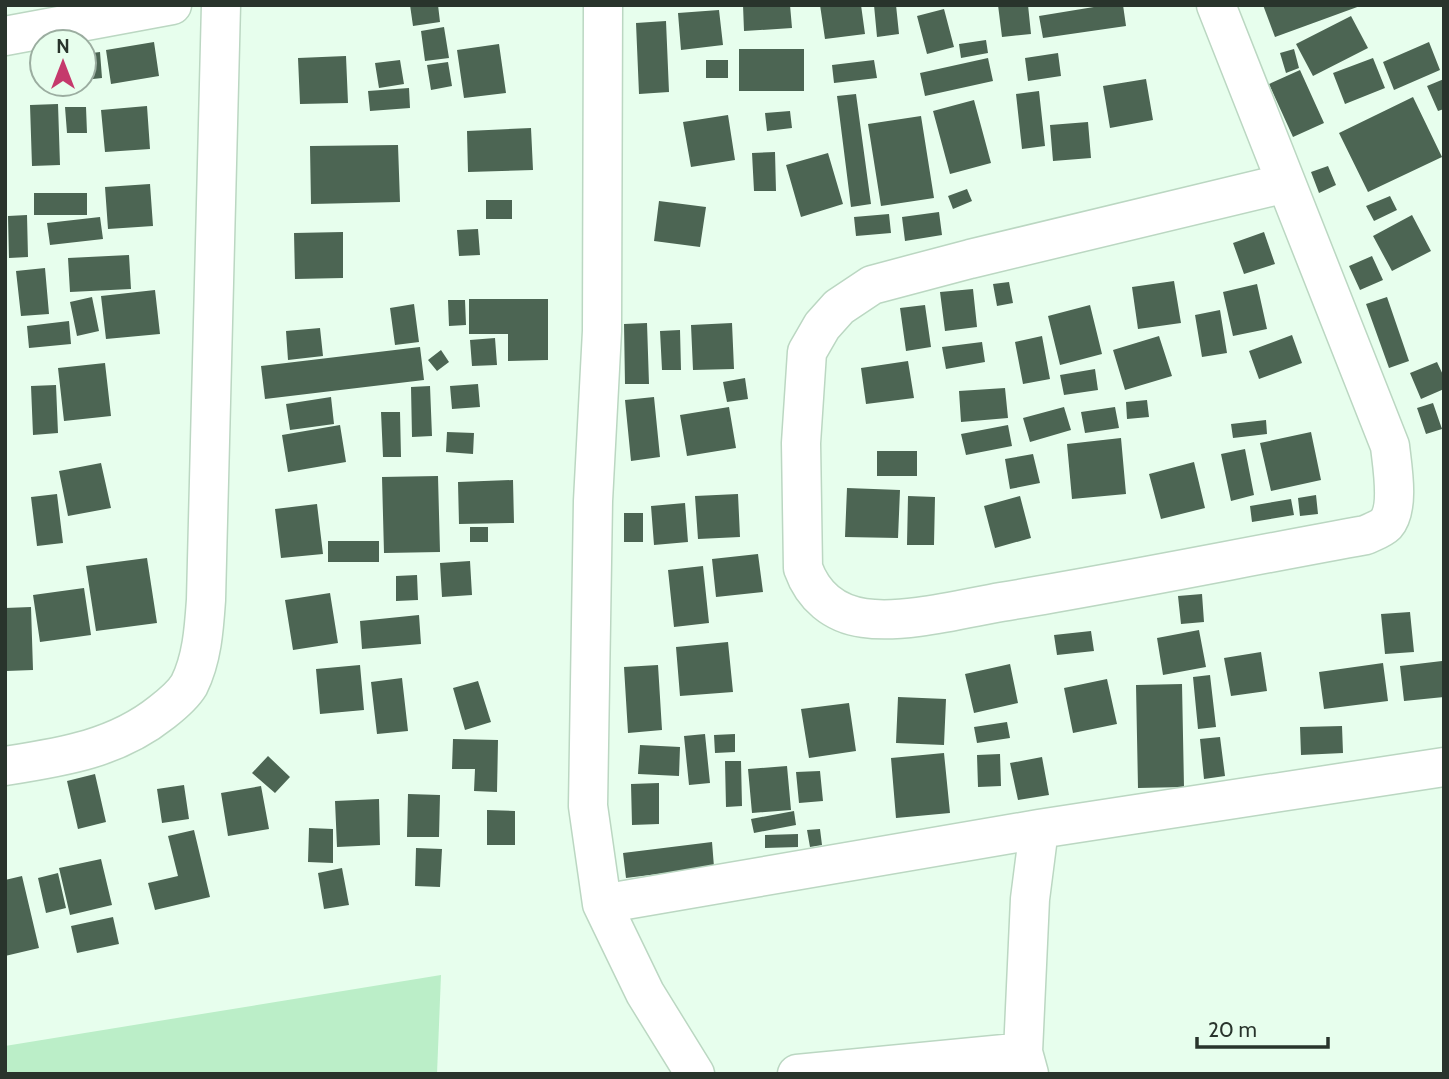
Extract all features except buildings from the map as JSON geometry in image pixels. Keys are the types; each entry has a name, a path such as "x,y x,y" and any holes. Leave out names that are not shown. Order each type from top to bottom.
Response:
{"street":[{"path":"5,36 172,5"},
{"path":"5,766 72,756 116,741 145,725 188,687 199,657 206,600 221,5"},
{"path":"603,5 602,331 593,501 588,806 601,904 645,993 695,1074"},
{"path":"1216,5 1390,446 1394,482 1391,514 1386,524 1366,535 1069,591 920,615 864,618 828,605 817,594 809,584 803,568 803,377 807,352 822,326 839,307 872,285 1286,183"},
{"path":"601,904 1039,829 1444,767"},
{"path":"797,1074 1026,1063 1030,900 1039,829"}],"green space":[{"path":"441,975 437,1074 5,1074 5,1046"}]}
